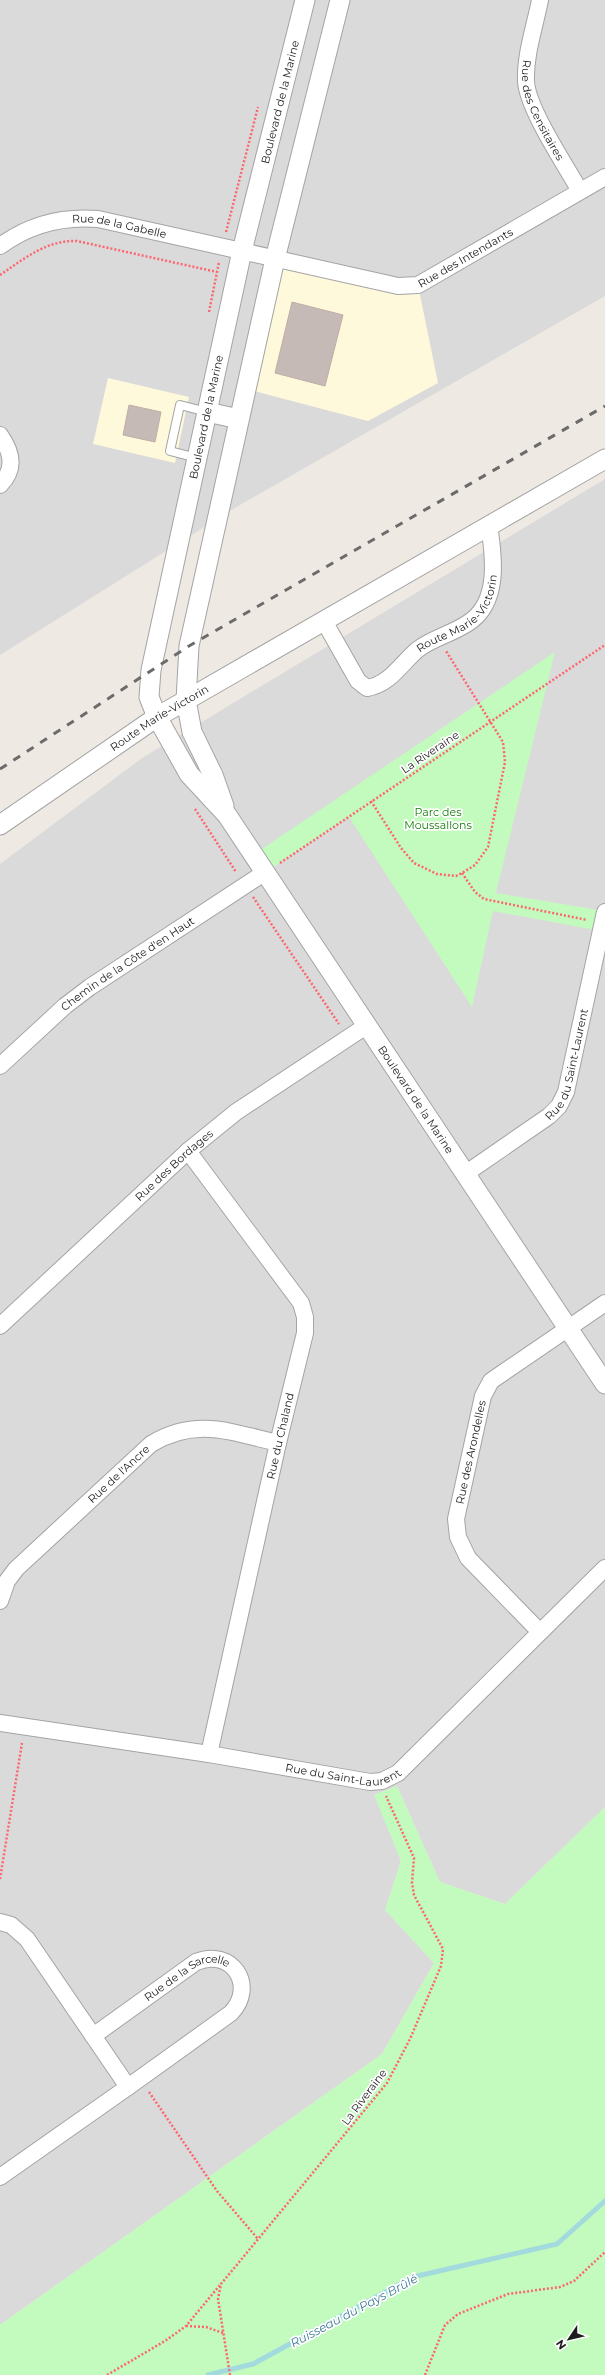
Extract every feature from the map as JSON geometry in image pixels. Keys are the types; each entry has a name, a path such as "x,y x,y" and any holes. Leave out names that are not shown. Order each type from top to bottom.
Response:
{"street":[{"name":"Boulevard de la Marine","path":"305,0 242,251 151,670 150,697 157,717 189,774 227,815 264,873 605,1384"},
{"name":"Boulevard de la Marine","path":"227,815 213,775 192,732 186,700 189,646 275,259 340,0"},
{"name":"Rue des Censitaires","path":"540,0 528,57 526,83 534,109 580,191"},
{"name":"Rue des Intendants","path":"242,251 398,286 418,285 436,276 605,177"},
{"name":"Rue de la Gabelle","path":"0,246 39,224 54,220 84,217 242,251"},
{"path":"207,412 239,419"},
{"path":"0,435 12,458 9,474 0,485"},
{"name":"Route Marie-Victorin","path":"0,825 157,717 489,525 603,464"},
{"name":"Route Marie-Victorin","path":"324,620 358,681 367,688 378,686 418,650 469,623 483,611 489,596 494,557 489,525"},
{"name":"Chemin de la Côte d'en Haut","path":"0,1066 65,1006 90,987 264,873"},
{"name":"Rue du Saint-Laurent","path":"465,1174 549,1116 559,1106 566,1092 604,918"},
{"name":"Rue des Bordages","path":"0,1326 188,1151 236,1112 366,1026"},
{"name":"Rue du Chaland","path":"188,1151 301,1303 305,1317 305,1332 278,1443 209,1754"},
{"name":"Rue des Arondelles","path":"540,1632 468,1558 458,1537 456,1518 486,1388 496,1376 605,1303"},
{"name":"Rue de l'Ancre","path":"0,1601 7,1581 16,1569 150,1444 168,1434 188,1428 209,1428 278,1443"},
{"name":"Rue du Saint-Laurent","path":"0,1723 209,1754 370,1782 382,1781 398,1773 605,1568"},
{"path":"0,1922 12,1925 27,1939 93,2036 134,2082"},
{"name":"Rue de la Sarcelle","path":"0,2177 231,2013 239,2005 241,1985 233,1967 225,1960 215,1957 196,1962 93,2036"}],"lane":[{"path":"197,458 170,451 180,405 207,412"}],"path":[{"name":"Rue de la Gabelle","path":"0,275 39,249 65,240 77,241 217,272"},
{"path":"371,802 401,848 414,863 437,874 456,876 462,873 475,865 488,847 505,762 503,742 439,638"},
{"name":"La Riveraine","path":"264,873 605,645"},
{"path":"462,873 475,892 484,899 604,918"},
{"path":"245,886 348,1038"},
{"path":"0,1879 25,1727"},
{"name":"La Riveraine","path":"108,2375 165,2341 186,2326 387,2083 410,2039 441,1966 443,1949 414,1895 412,1883 414,1858 387,1801 382,1781"},
{"path":"134,2082 217,2191 258,2239"},
{"path":"425,2375 445,2325 458,2314 508,2294 560,2287 574,2281 605,2252"},
{"path":"221,2284 218,2299 230,2375"},
{"path":"186,2326 206,2327 223,2333"}],"shaded area":[{"path":"0,0 605,0 605,296 233,509 0,655"},
{"path":"275,259 418,285 438,383 368,421 246,389"},
{"path":"108,378 189,397 175,463 93,444"},
{"path":"605,479 605,1807 505,1904 440,1882 397,1786 375,1795 401,1861 385,1910 434,1963 382,2054 0,2325 0,864 142,758"}],"green space":[{"name":"Parc des Moussallons","path":"555,652 496,893 605,911 601,931 493,911 472,1007 349,817 264,873 253,855"},
{"path":"397,1786 440,1882 505,1904 605,1807 605,2375 0,2375 0,2325 382,2054 434,1963 385,1910 401,1861 374,1795"}],"building":[{"path":"292,302 343,315 325,386 275,373"},
{"path":"129,405 161,412 155,442 123,435"}],"waterway":[{"name":"Ruisseau du Pays Brûlé","path":"208,2375 253,2364 413,2277 557,2244 605,2201"}],"railway":[{"path":"0,769 189,646 605,406"}]}
